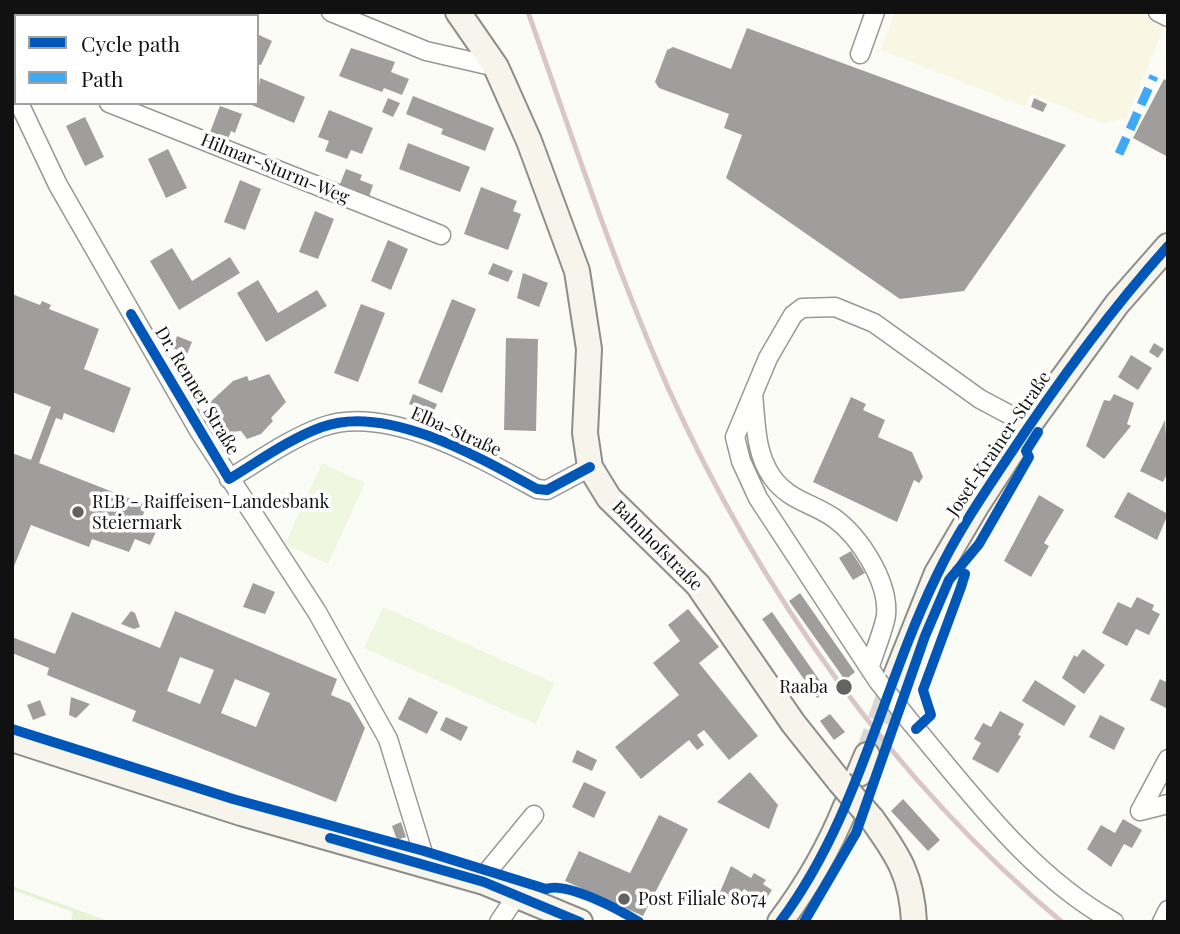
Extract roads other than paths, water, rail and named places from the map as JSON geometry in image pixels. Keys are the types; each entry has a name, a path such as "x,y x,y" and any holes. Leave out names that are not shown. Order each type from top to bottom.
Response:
{"main road":[{"name":"Bahnhofstraße","path":"458,12 496,67 529,141 577,271 589,349 585,433 590,467 609,498 698,585 793,723 855,770 872,819 901,859 913,893 914,922"},
{"name":"Josef-Krainer-Straße","path":"880,676 976,505 1029,425 1117,304 1168,246"},
{"path":"12,739 241,813 484,882 580,922"},
{"path":"780,922 824,854 846,806"}],"street":[{"path":"331,12 426,51 496,67"},
{"path":"860,54 875,12"},
{"path":"1157,12 1168,17"},
{"name":"Dr. Renner Straße","path":"20,105 58,186 229,479 317,612 388,739 427,866"},
{"name":"Hilmar-Sturm-Weg","path":"113,105 441,235"},
{"path":"1029,425 980,399 874,323 835,307 802,308 793,315 752,391 735,436 741,461 770,517 908,719 1019,848 1070,891 1114,922"},
{"path":"752,391 759,453 772,477 792,498 834,519 856,542 875,572 886,597 880,676"},
{"name":"Elba-Straße","path":"229,479 292,440 325,425 366,419 399,425 537,489 548,490 590,467"},
{"path":"770,517 792,498"},
{"path":"1168,758 1140,810 1168,804"},
{"path":"484,882 488,871 534,815"},
{"path":"499,922 517,895"},
{"path":"1162,922 1168,910"}],"tunnel":[{"path":"867,755 893,683"}],"railway":[{"path":"528,12 595,202 649,344 705,464 745,538 788,609 887,744 942,808 1000,867 1062,922"}],"place":[{"name":"RLB - Raiffeisen-Landesbank Steiermark","path":"78,512"},
{"name":"Raaba","path":"844,687"},
{"name":"Post Filiale 8074","path":"624,899"}]}
